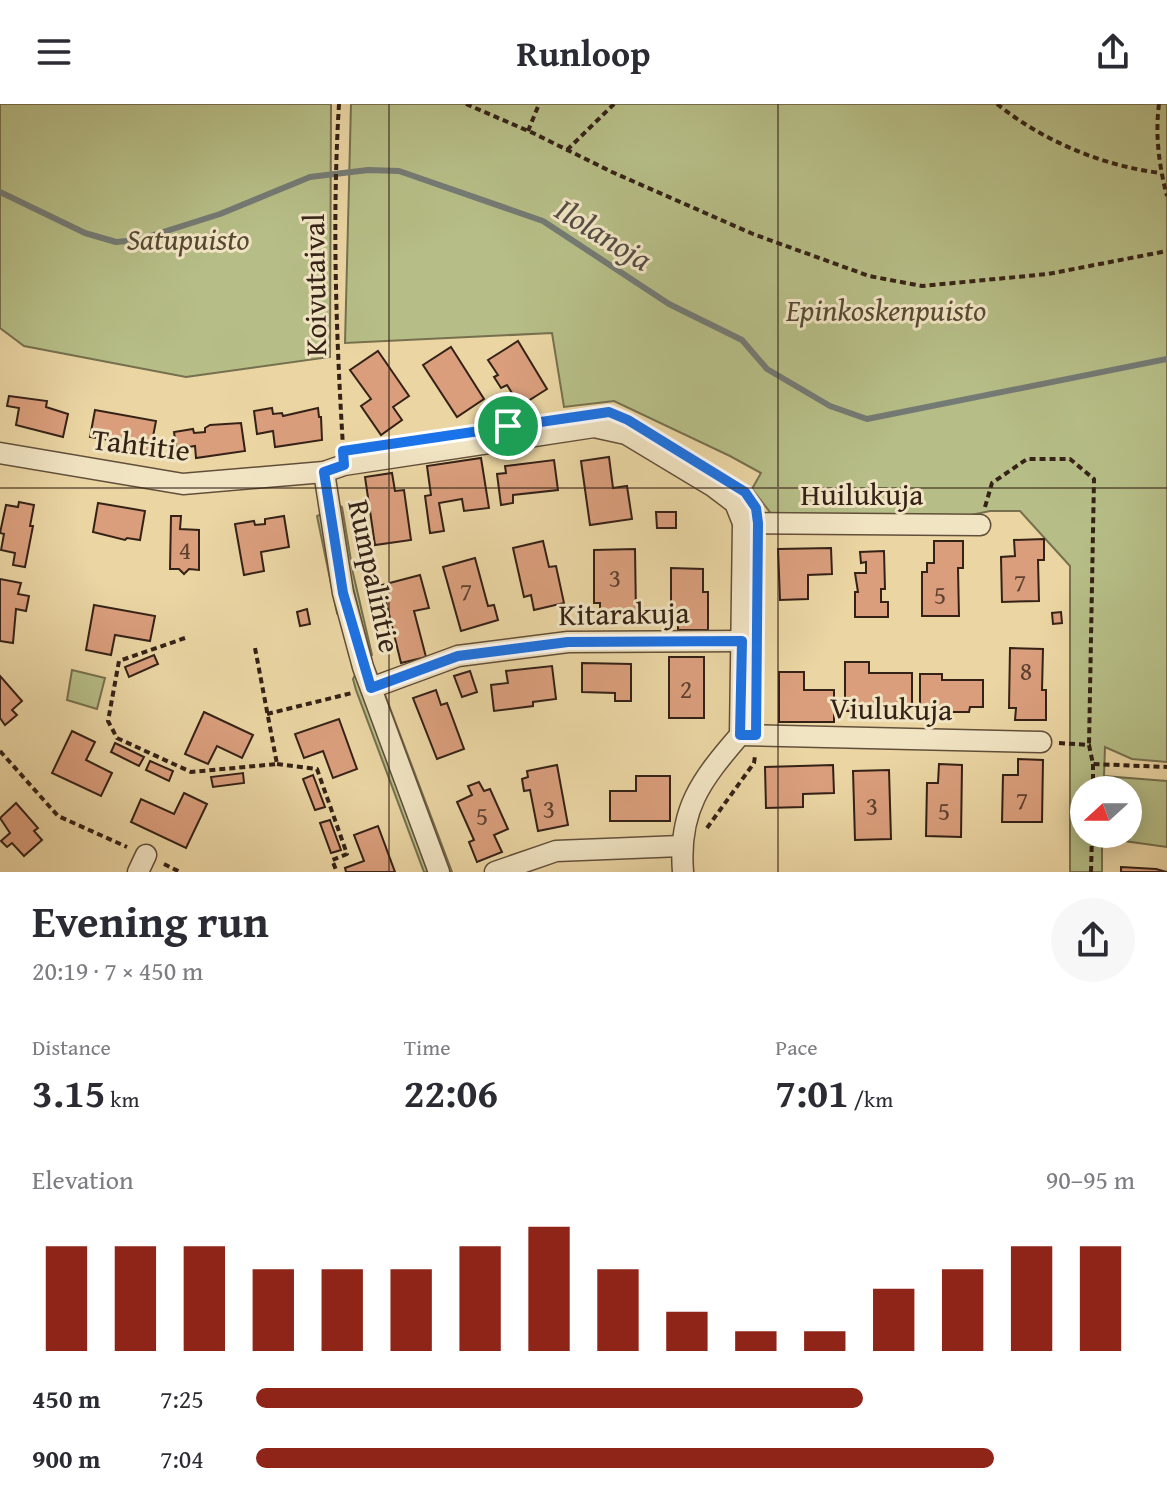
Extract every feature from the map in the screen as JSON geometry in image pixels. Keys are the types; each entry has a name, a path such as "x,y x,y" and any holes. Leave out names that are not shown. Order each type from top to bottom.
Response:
{"street":[{"name":"Tahtitie","path":"0,453 183,484 324,472 344,465 594,427 626,434 714,487 735,503 743,523"},
{"name":"Rumpalintie","path":"324,472 343,593 386,734 439,872"},
{"name":"Huilukuja","path":"743,523 980,525"},
{"path":"683,872 681,846 687,811 713,766 748,735 742,641 743,523"},
{"name":"Kitarakuja","path":"371,688 458,656 568,642 742,641"},
{"name":"Viulukuja","path":"748,735 1041,742"},
{"path":"495,872 556,851 681,846"}],"path":[{"name":"Koivutaival","path":"339,104 334,184 336,318 344,465"},
{"path":"466,104 753,234 869,276 922,286 1048,274 1167,251"},
{"path":"528,131 539,104"},
{"path":"567,150 614,104"},
{"path":"997,104 1072,149 1127,169 1161,173"},
{"path":"1159,104 1157,121 1161,173 1167,196"},
{"path":"980,525 992,483 1027,459 1070,459 1094,479 1089,745 1093,776"},
{"path":"185,638 119,661 108,721 117,738 191,772 277,764 317,769 347,854 332,860 337,872"},
{"path":"255,648 277,764"},
{"path":"267,714 352,693 348,682"},
{"path":"700,837 754,763 748,735"},
{"path":"1041,742 1089,745"},
{"path":"0,751 58,816 142,864 180,872"},
{"path":"1093,764 1167,767"},
{"path":"1091,872 1092,848"}],"green space":[{"name":"Satupuisto","path":"0,104 331,104 330,357 186,377 24,346 0,328"},
{"name":"Epinkoskenpuisto","path":"351,104 1167,104 1167,762 1132,759 1105,747 1104,776 1070,776 1070,566 1020,511 990,511 971,515 773,516 752,489 761,473 730,456 614,401 564,407 552,333 345,343"},
{"path":"339,505 342,507 370,657 348,567"},
{"path":"321,514 338,612 337,613 317,516"},
{"path":"72,670 105,678 97,709 67,700"},
{"path":"355,675 428,872 424,872 356,690"},
{"path":"384,692 452,872 448,872 382,697"},
{"name":"Epinkoskenpuisto","path":"1142,779 1167,781 1167,847 1142,844"},
{"name":"Epinkoskenpuisto","path":"1070,848 1102,848 1102,872 1070,872"}],"building":[{"path":"518,341 547,389 520,406 507,385 501,388 494,377 498,375 488,360"},
{"path":"451,347 484,399 457,417 423,365"},
{"path":"378,351 409,396 393,407 402,420 381,435 361,406 371,399 350,370"},
{"path":"9,396 47,401 46,407 68,414 63,437 16,425 19,408 7,406"},
{"path":"272,408 273,414 282,413 283,416 318,408 322,440 275,447 273,431 257,434 254,411"},
{"path":"95,410 156,421 150,452 108,445 109,440 90,437"},
{"path":"241,423 245,451 196,458 195,446 188,447 189,451 177,453 174,432 193,429 194,433 205,432 210,425"},
{"path":"609,457 613,488 627,486 632,519 590,525 581,461"},
{"path":"481,458 489,508 464,511 462,499 439,503 444,531 430,533 425,496 431,495 427,466"},
{"path":"554,460 558,490 513,495 513,503 501,505 497,474 506,473 505,466"},
{"path":"392,473 395,491 404,490 411,540 375,545 365,477"},
{"path":"19,502 34,505 25,567 13,565 15,553 1,550 4,534 0,533 6,505 18,507"},
{"path":"98,503 145,511 140,540 125,540 93,532"},
{"path":"656,512 676,512 676,528 657,528"},
{"path":"171,516 181,516 180,529 199,530 199,570 189,569 184,574 179,569 170,569"},
{"path":"284,516 289,547 261,552 264,571 244,575 235,524 254,521 255,525 265,524 265,519"},
{"path":"1044,539 1044,560 1038,560 1039,601 1002,602 1001,557 1015,556 1014,540"},
{"path":"543,541 549,567 556,566 564,603 534,610 531,595 524,597 513,548"},
{"path":"934,541 963,541 963,568 958,568 959,616 922,616 922,572 927,572 927,563 934,563"},
{"path":"831,548 832,574 808,575 808,599 780,600 778,549"},
{"path":"635,549 636,615 600,615 600,603 594,603 594,550"},
{"path":"884,551 885,589 881,589 881,602 888,602 888,617 855,617 855,592 858,592 855,573 866,573 866,562 861,563 860,552"},
{"path":"475,558 488,606 494,605 498,620 461,631 443,567"},
{"path":"671,568 703,569 703,592 708,592 708,630 678,630 678,612 671,612"},
{"path":"420,575 429,608 414,611 426,657 401,663 382,585"},
{"path":"0,579 21,583 18,594 29,596 26,611 16,609 13,643 0,641"},
{"path":"94,605 155,616 150,641 115,635 111,655 86,650"},
{"path":"307,609 310,624 300,626 297,612"},
{"path":"1061,612 1062,623 1053,624 1052,613"},
{"path":"1010,648 1043,649 1042,690 1046,690 1046,720 1015,720 1016,708 1009,708"},
{"path":"154,655 158,664 129,677 125,667"},
{"path":"669,657 704,657 704,718 669,718"},
{"path":"845,662 869,662 869,673 912,673 912,709 894,709 894,716 878,716 878,711 845,711"},
{"path":"582,663 631,664 631,701 615,701 615,693 582,692"},
{"path":"552,666 556,699 533,702 533,706 494,711 491,685 508,683 506,671"},
{"path":"470,671 477,692 462,697 454,676"},
{"path":"779,672 804,672 804,690 834,690 834,722 779,722"},
{"path":"920,674 942,674 942,680 983,680 983,707 970,707 969,712 920,709"},
{"path":"0,676 22,701 12,710 17,715 5,725 0,718"},
{"path":"436,690 441,705 447,703 464,749 437,759 413,698"},
{"path":"204,712 253,735 242,758 217,746 208,764 185,754"},
{"path":"339,719 357,769 333,778 323,751 304,758 295,734"},
{"path":"72,731 95,742 86,760 112,773 101,796 52,773"},
{"path":"115,743 144,757 139,766 111,752"},
{"path":"1018,759 1043,760 1042,822 1002,822 1003,775 1018,775"},
{"path":"150,761 173,771 169,781 146,770"},
{"path":"939,764 962,765 961,837 926,836 927,783 938,783"},
{"path":"557,765 568,825 538,831 530,790 524,791 522,779 528,777 527,771"},
{"path":"833,765 834,793 803,794 803,807 766,808 765,767"},
{"path":"889,770 891,839 855,840 853,771"},
{"path":"243,773 244,783 213,787 211,777"},
{"path":"313,775 325,807 315,810 303,779"},
{"path":"636,776 670,776 670,821 610,821 610,791 636,791"},
{"path":"479,782 484,791 490,789 508,829 494,835 502,852 477,862 469,842 474,840 457,802 472,795 468,786"},
{"path":"184,793 207,804 186,848 131,822 141,799 174,814"},
{"path":"16,803 38,828 34,831 42,840 24,856 12,843 7,847 1,841 10,833 0,818"},
{"path":"330,820 341,850 331,853 320,823"},
{"path":"378,826 395,872 346,872 345,868 364,861 354,835"},
{"path":"1121,867 1156,869 1167,872 1121,872"}],"waterway":[{"name":"Ilolanoja","path":"0,192 85,233 116,242 138,240 220,214 310,177 368,170 399,171 543,221 669,304 742,340 767,369 830,406 867,419 1167,359"}],"route":[{"path":"609,412 628,420 745,492 756,508 758,523 756,735 740,735 742,641 568,642 458,656 371,688 343,593 324,472 344,465 343,451 508,426 609,412"}]}
